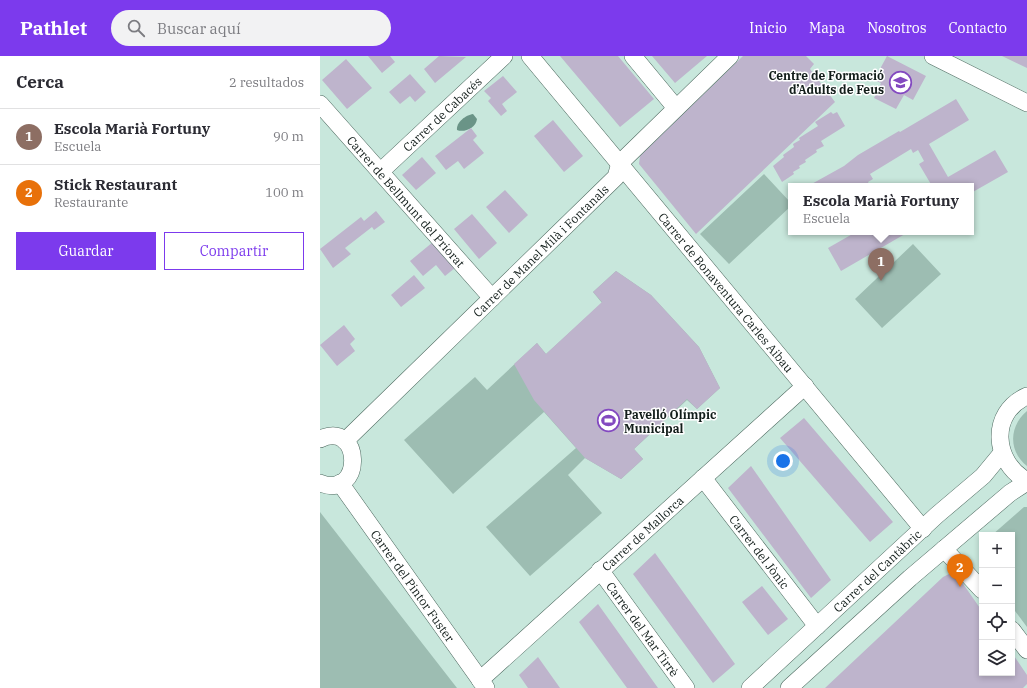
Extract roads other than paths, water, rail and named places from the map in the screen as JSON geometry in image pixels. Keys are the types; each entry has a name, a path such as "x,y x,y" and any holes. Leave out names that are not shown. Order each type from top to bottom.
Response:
{"street":[{"name":"Carrer de Cabacés","path":"380,172 504,56"},
{"name":"Carrer de Bonaventura Carles Aibau","path":"530,56 923,528"},
{"path":"633,56 676,108"},
{"name":"Carrer de Manel Milà i Fontanals","path":"345,441 616,177 620,163 729,56"},
{"path":"933,56 1027,103"},
{"name":"Carrer de Bellmunt del Priorat","path":"320,104 492,298"},
{"name":"Carrer de Mallorca","path":"483,684 600,570 805,386"},
{"path":"789,688 944,549 1010,493 1027,481 1010,467 1002,453 1000,436 1006,415 1019,400 1027,396"},
{"path":"320,440 332,437 345,441 351,449 354,464 351,473 340,483 330,485 320,483"},
{"name":"Carrer del Cantàbric","path":"750,688 923,528 983,476 1002,453"},
{"name":"Carrer del Jònic","path":"703,478 817,626"},
{"name":"Carrer del Pintor Fuster","path":"340,483 483,684"},
{"path":"944,549 979,587"},
{"name":"Carrer del Mar Tirrè","path":"600,570 686,688"},
{"path":"1015,634 1027,650"}],"place":[{"name":"Centre de Formació d’Adults de Feus","path":"900,82"},
{"name":"Escola Marià Fortuny","path":"881,281"},
{"name":"Pavelló Olímpic Municipal","path":"608,421"},
{"name":"Stick Restaurant","path":"960,587"}]}
